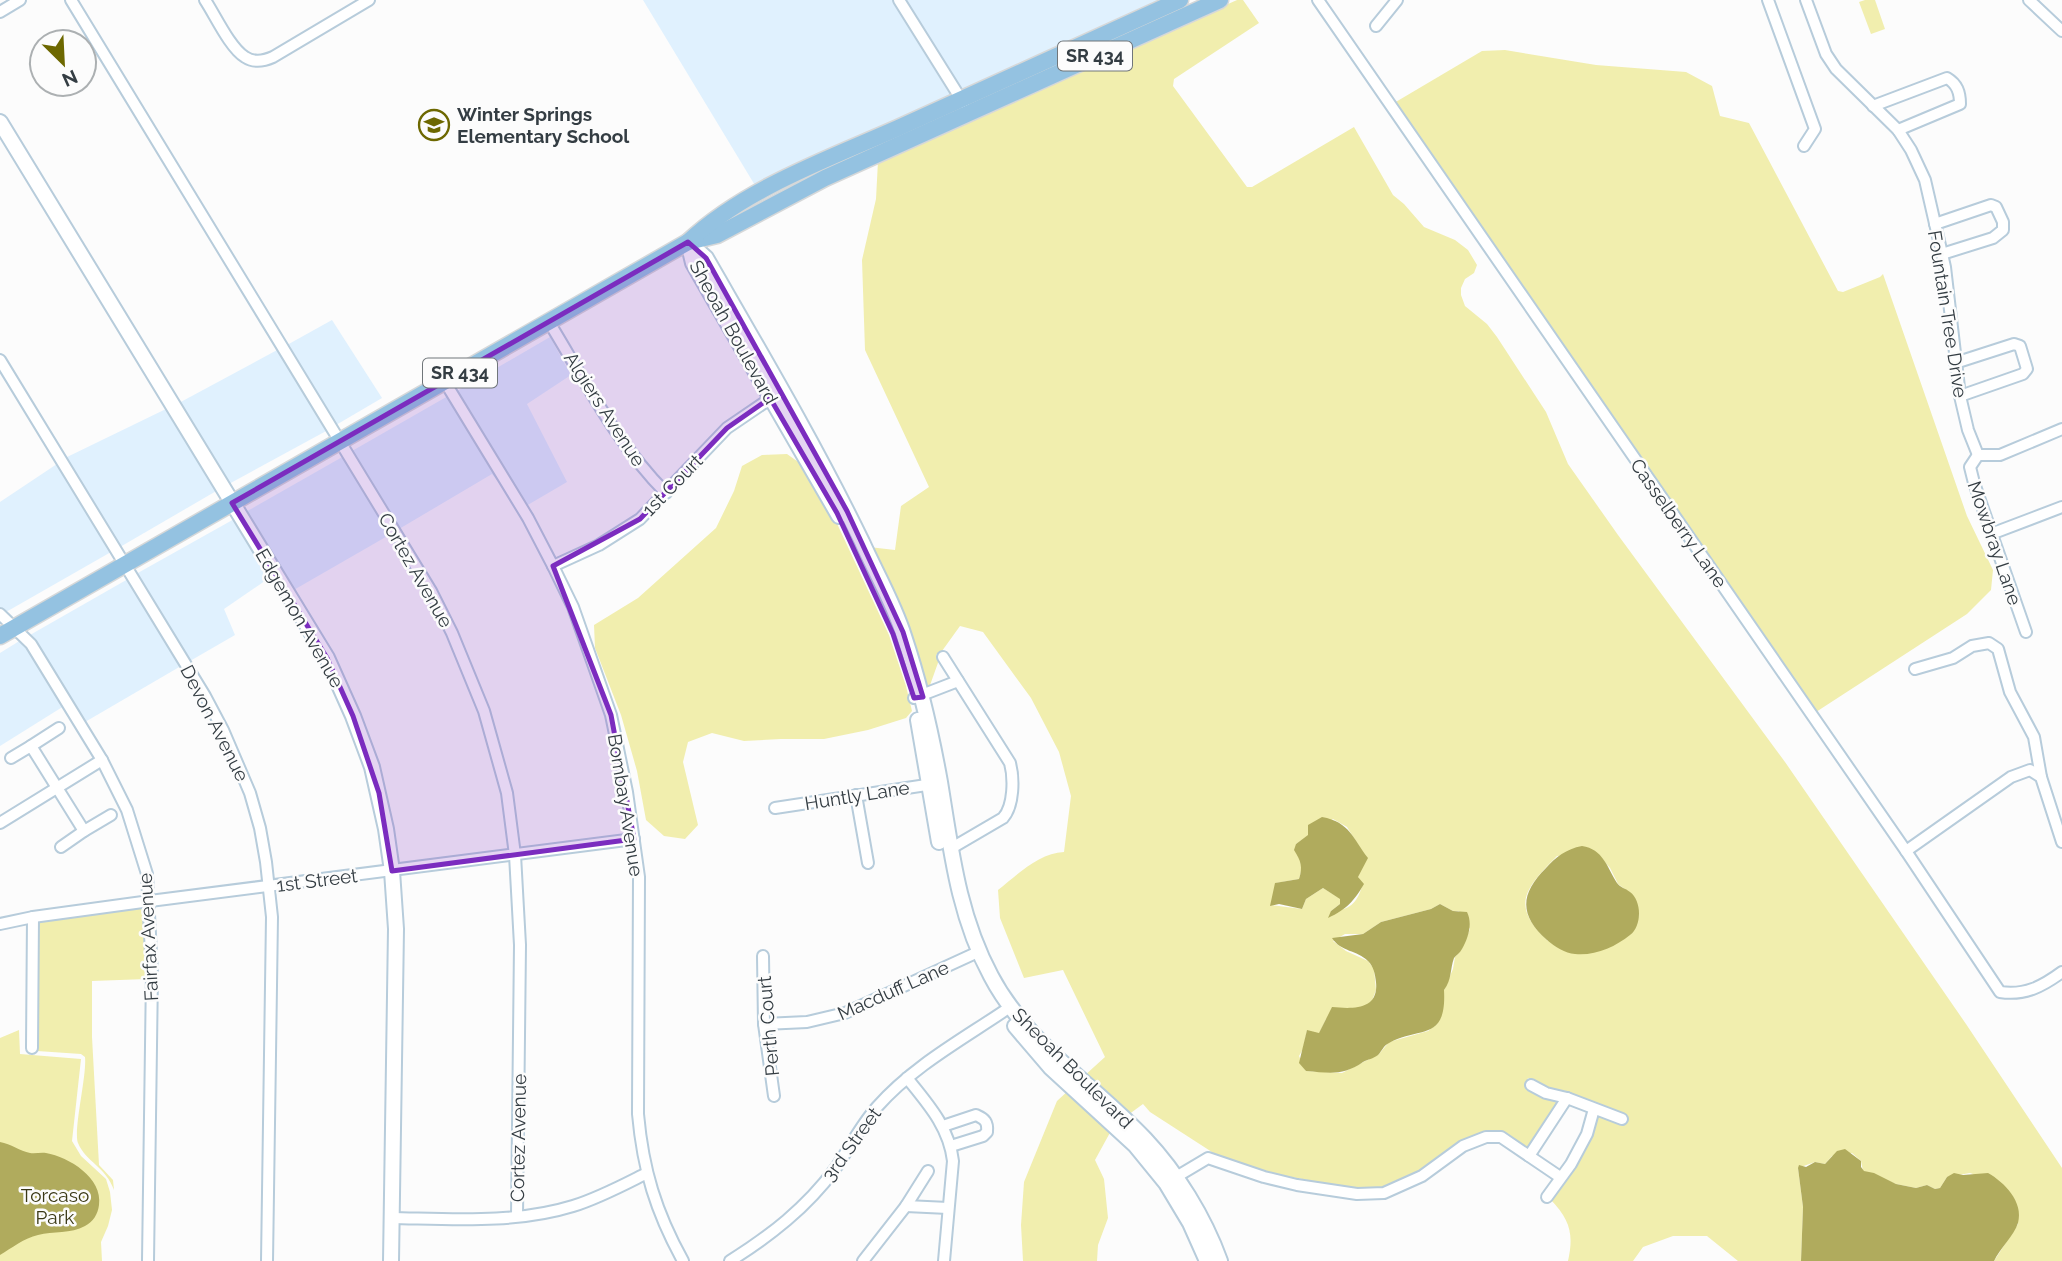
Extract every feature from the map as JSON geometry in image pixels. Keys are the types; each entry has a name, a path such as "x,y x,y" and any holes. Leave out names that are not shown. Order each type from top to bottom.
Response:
{"main road":[{"name":"SR 434","path":"7,632 688,242 717,235 965,106 1038,64 1180,0"},
{"name":"SR 434","path":"965,106 1014,93 1220,0"},
{"path":"1014,93 1038,64"}],"street":[{"path":"0,12 20,0"},
{"name":"Cortez Avenue","path":"71,0 431,591 471,676 507,793 515,855 520,945 517,1216"},
{"path":"205,0 236,48 244,57 254,61 273,57 369,0"},
{"path":"899,0 965,106"},
{"name":"Casselberry Lane","path":"1318,0 1906,851 2000,992 2012,994 2028,991 2045,984 2062,972"},
{"path":"1376,26 1397,0"},
{"path":"1768,0 1815,129 1804,146"},
{"name":"Fountain Tree Drive","path":"1807,0 1826,54 1836,69 1898,130 1925,180 1942,254 1960,396 1968,430 1978,455"},
{"path":"2029,0 2062,31"},
{"path":"1873,106 1947,78 1954,82 1960,104 1898,130"},
{"name":"Edgemon Avenue","path":"0,122 327,658 354,716 379,793 392,871 396,929 391,1261"},
{"path":"1935,224 1991,205 1996,207 2003,222 2003,230 1993,238 1942,254"},
{"name":"Sheoah Boulevard","path":"688,242 693,263 776,395 837,513 919,697 949,895 957,924 974,954"},
{"name":"Algiers Avenue","path":"549,322 619,438 666,492"},
{"path":"1955,363 2014,344 2020,346 2026,361 2027,369 2023,374 1960,396"},
{"name":"Devon Avenue","path":"0,360 205,696 238,762 250,793 260,828 270,886 272,944 267,1261"},
{"name":"Bombay Avenue","path":"445,382 528,518 553,566 580,627 611,715 628,792 639,877 638,1114 647,1173 665,1228 683,1261"},
{"name":"1st Court","path":"553,566 619,534 640,519 727,428 776,395"},
{"path":"1978,455 2000,455 2062,429"},
{"name":"Mowbray Lane","path":"1978,455 1970,467 2026,632"},
{"path":"1992,534 2062,507"},
{"name":"Fairfax Avenue","path":"0,614 7,632 31,644 102,760 117,787 135,831 147,874 152,974 148,1261"},
{"path":"1914,669 1953,658 1972,646 1989,643 1998,649 2010,692 2034,737 2041,777 2062,842"},
{"path":"943,657 1010,763 1012,771 1010,807 1003,818 950,849"},
{"path":"919,697 958,681"},
{"path":"10,758 59,728"},
{"path":"31,746 84,831"},
{"path":"0,823 102,760"},
{"path":"1906,851 2011,777 2030,770 2041,777"},
{"name":"Sheoah Boulevard","path":"934,784 982,981 1050,1066 1170,1181 1203,1223 1220,1261"},
{"name":"Huntly Lane","path":"775,808 934,784"},
{"path":"856,795 867,863"},
{"path":"61,847 111,815"},
{"name":"1st Street","path":"0,924 150,901 634,839"},
{"path":"32,1048 33,917"},
{"name":"Macduff Lane","path":"764,1024 807,1022 845,1013 974,954"},
{"name":"Perth Court","path":"763,956 764,1024 774,1096"},
{"name":"3rd Street","path":"730,1261 790,1219 815,1194 836,1168 858,1130 877,1106 906,1078 1006,1009"},
{"path":"906,1078 943,1126 951,1146 953,1161 944,1261"},
{"path":"1531,1085 1546,1093 1622,1119"},
{"path":"1529,1156 1567,1098"},
{"path":"1547,1197 1572,1164 1587,1134 1594,1109"},
{"path":"943,1126 976,1115 984,1118 988,1124 987,1132 983,1136 951,1146"},
{"path":"1170,1181 1208,1157 1264,1177 1297,1185 1357,1194 1384,1193 1422,1176 1463,1146 1486,1138 1501,1137 1560,1177"},
{"path":"863,1261 906,1206 928,1171"},
{"path":"391,1219 489,1219 543,1214 574,1206 647,1173"},
{"name":"Sheoah Boulevard","path":"1170,1181 1207,1261"},
{"path":"906,1206 948,1208"}],"highlighted area":[{"path":"688,242 706,258 847,511 903,632 923,697 914,698 893,634 837,513 770,398 727,428 640,519 553,566 611,715 634,839 392,871 379,793 353,716 327,658 232,503"}],"shaded area":[{"path":"643,0 893,0 952,94 756,187"},
{"path":"905,0 1158,0 961,90"},
{"path":"332,320 382,398 336,425 287,345"},
{"path":"550,337 571,375 527,404 567,482 526,506 457,391"},
{"path":"279,349 328,430 227,485 177,404"},
{"path":"448,396 505,490 492,474 399,529 352,451"},
{"path":"168,408 218,490 120,547 65,458"},
{"path":"344,456 391,534 292,591 244,513"},
{"path":"57,464 111,552 6,612 0,607 0,502"},
{"path":"236,518 272,576 224,609 235,635 190,661 136,574"},
{"path":"128,579 181,666 85,722 30,635"},
{"path":"21,640 64,706 0,746 0,653"},
{"path":"1322,817 1345,827 1368,858 1358,877 1364,884 1349,904 1328,918 1331,911 1340,904 1340,899 1323,888 1306,899 1302,909 1279,904 1270,906 1275,883 1299,879 1301,867 1294,850 1296,844 1308,835 1308,825"},
{"path":"1582,846 1600,855 1617,883 1634,896 1639,914 1634,931 1611,947 1590,954 1564,951 1547,940 1531,922 1526,904 1531,887 1550,864 1566,851"},
{"path":"1440,904 1453,911 1467,912 1470,926 1464,945 1454,958 1450,978 1444,990 1444,1007 1436,1026 1389,1043 1376,1056 1349,1070 1329,1073 1306,1071 1299,1063 1307,1030 1319,1033 1332,1007 1363,1006 1369,1003 1376,991 1375,973 1370,963 1364,957 1340,946 1332,938 1363,934 1381,922 1431,909"},
{"path":"0,1142 30,1153 55,1155 83,1170 96,1186 99,1195 93,1220 74,1230 33,1236 0,1255"},
{"path":"1845,1149 1861,1161 1864,1171 1896,1184 1916,1188 1927,1185 1940,1188 1947,1177 1954,1173 1988,1173 2006,1187 2015,1200 2019,1215 2016,1228 1994,1261 1801,1261 1803,1207 1799,1165 1806,1167 1815,1162 1825,1164 1837,1151"}],"green space":[{"path":"1237,0 1243,0 1259,23 1174,79 1173,86 1247,187 1252,187 1354,127 1393,195 1424,227 1455,240 1468,250 1477,265 1474,273 1465,279 1461,288 1465,306 1487,324 1497,337 1546,412 1568,464 1785,762 2062,1168 2062,1261 1994,1261 2018,1224 2017,1206 2003,1185 1970,1173 1947,1177 1940,1188 1935,1189 1927,1185 1916,1188 1896,1184 1863,1171 1861,1161 1852,1153 1832,1156 1825,1164 1815,1162 1798,1168 1803,1207 1801,1261 1738,1261 1707,1236 1673,1236 1643,1247 1633,1261 1568,1261 1571,1243 1569,1228 1563,1214 1551,1200 1576,1167 1591,1137 1598,1115 1625,1125 1628,1116 1566,1091 1547,1088 1528,1078 1525,1087 1544,1098 1559,1101 1527,1149 1503,1133 1483,1132 1460,1142 1420,1171 1383,1188 1356,1189 1265,1172 1215,1154 1150,1112 1143,1104 1128,1115 1084,1076 1105,1057 1063,970 1024,978 1000,918 998,890 1037,861 1064,852 1071,796 1059,752 1031,698 983,632 960,626 936,655 939,660 929,688 926,689 869,547 895,550 901,506 929,487 865,350 862,260 876,199 878,161","holes":["1333,819 1347,827 1362,851 1358,877 1362,886 1355,902 1343,909 1331,911 1340,904 1341,899 1323,888 1306,899 1302,909 1271,905 1276,883 1299,879 1302,868 1296,844","1597,853 1610,868 1618,884 1636,902 1639,917 1548,941 1529,917 1526,897 1530,887 1557,856","1440,904 1459,911 1470,929 1455,957 1437,1024 1428,1031 1389,1042 1379,1054 1342,1073 1306,1071 1299,1056 1307,1031 1319,1034 1326,1019 1349,1009 1362,1008 1372,1001 1376,990 1374,969 1368,961 1346,951 1333,941 1345,934 1363,934 1381,922 1431,909"]},
{"path":"1875,0 1885,29 1871,34 1859,2"},
{"path":"1505,50 1596,65 1686,72 1712,86 1720,116 1749,123 1838,291 1843,292 1883,274 1967,516 1993,570 1991,590 1967,614 1816,712 1394,103 1482,51"},
{"path":"787,454 804,466 833,515 889,635 912,711 906,718 868,730 824,739 744,741 712,733 688,742 683,762 698,825 685,839 664,836 646,820 637,771 621,715 595,648 594,625 638,598 716,528 734,491 742,466 762,455"},
{"path":"145,907 147,979 92,981 92,1037 99,1165 113,1180 114,1190 106,1176 78,1143 77,1127 85,1057 81,1054 37,1051 38,922"},
{"name":"Torcaso Park","path":"19,1030 20,1054 81,1059 72,1141 81,1156 106,1179 110,1192 112,1210 101,1242 102,1261 0,1261 0,1038"},
{"path":"1069,1090 1112,1129 1095,1160 1104,1179 1108,1218 1098,1245 1097,1261 1023,1261 1021,1225 1024,1182 1057,1101"}],"place":[{"name":"Winter Springs Elementary School","path":"434,125"}]}
